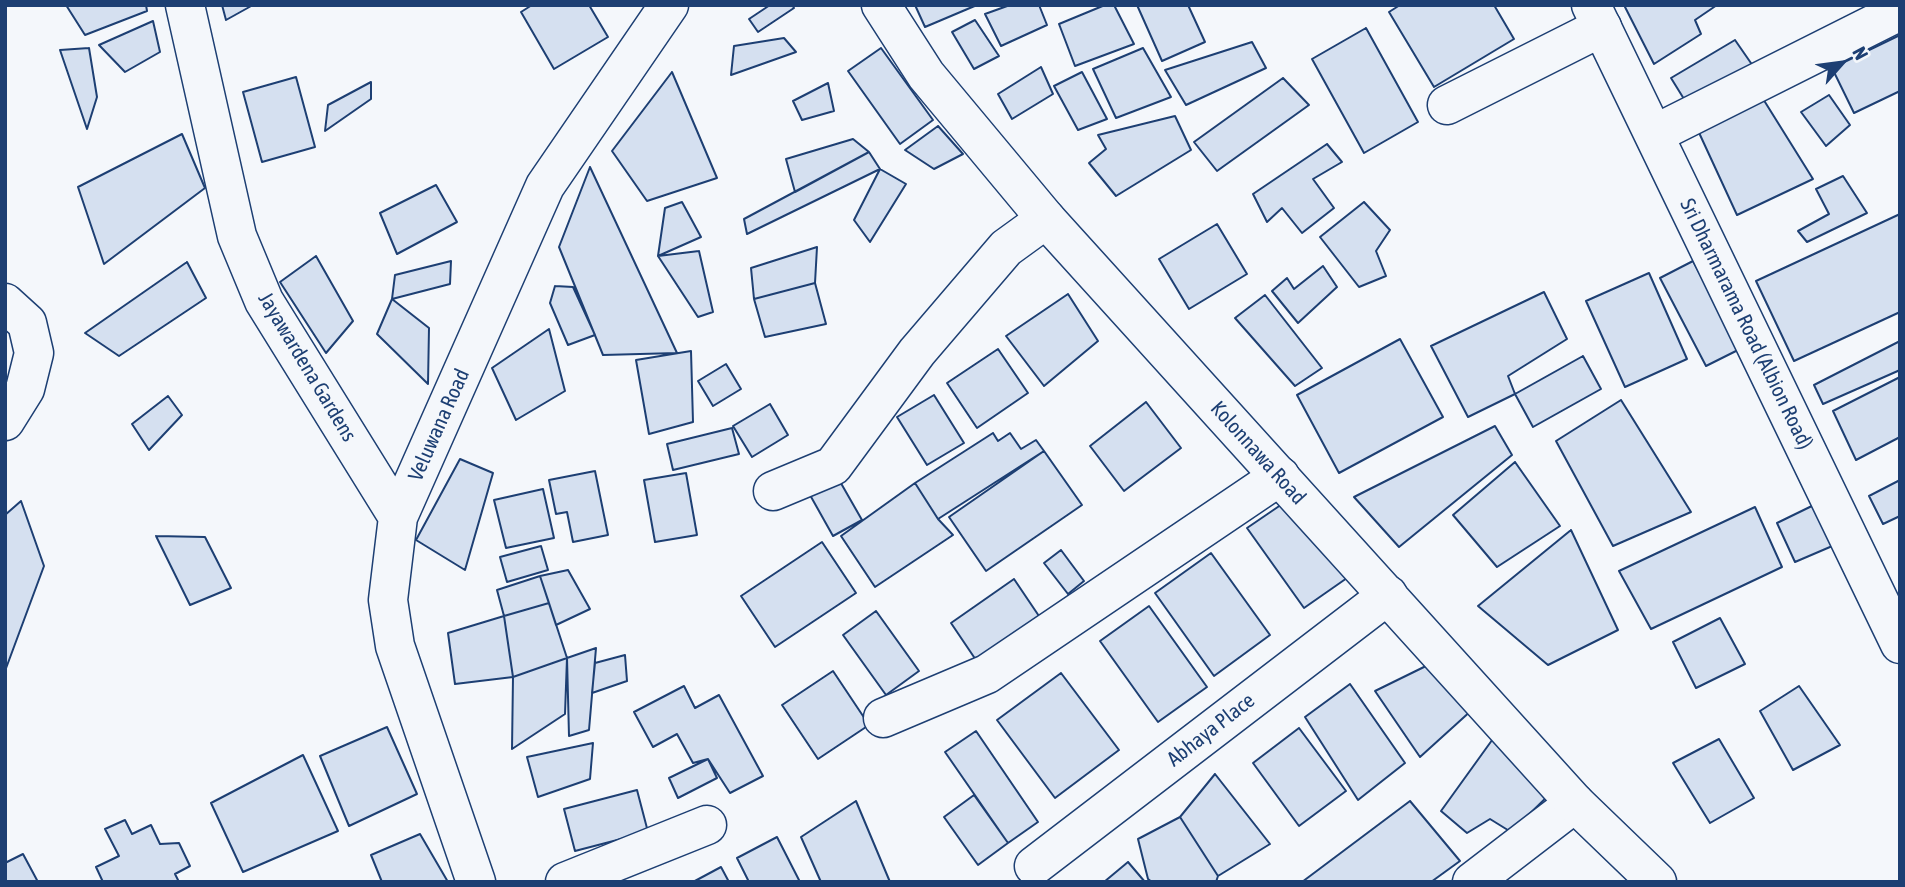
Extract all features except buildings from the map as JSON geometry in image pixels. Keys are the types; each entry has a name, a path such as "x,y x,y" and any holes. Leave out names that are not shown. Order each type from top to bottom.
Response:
{"street":[{"name":"Jayawardena Gardens","path":"185,5 237,236 259,290 398,517"},
{"name":"Veluwana Road","path":"476,882 395,646 388,600 398,517 545,186 669,5"},
{"name":"Kolonnawa Road","path":"881,5 926,75 1046,219 1575,803 1657,882"},
{"path":"1655,134 1900,11"},
{"path":"1447,105 1596,16"},
{"name":"Sri Dharmarama Road (Albion Road)","path":"1596,16 1900,644"},
{"path":"773,491 833,466 917,352 1006,248 1046,219"},
{"path":"5,303 27,323 34,353 25,388 5,421"},
{"path":"883,718 987,674 1280,476"},
{"name":"Abhaya Place","path":"1034,866 1388,595"},
{"path":"1472,882 1575,803"},
{"path":"565,882 707,825"}]}
